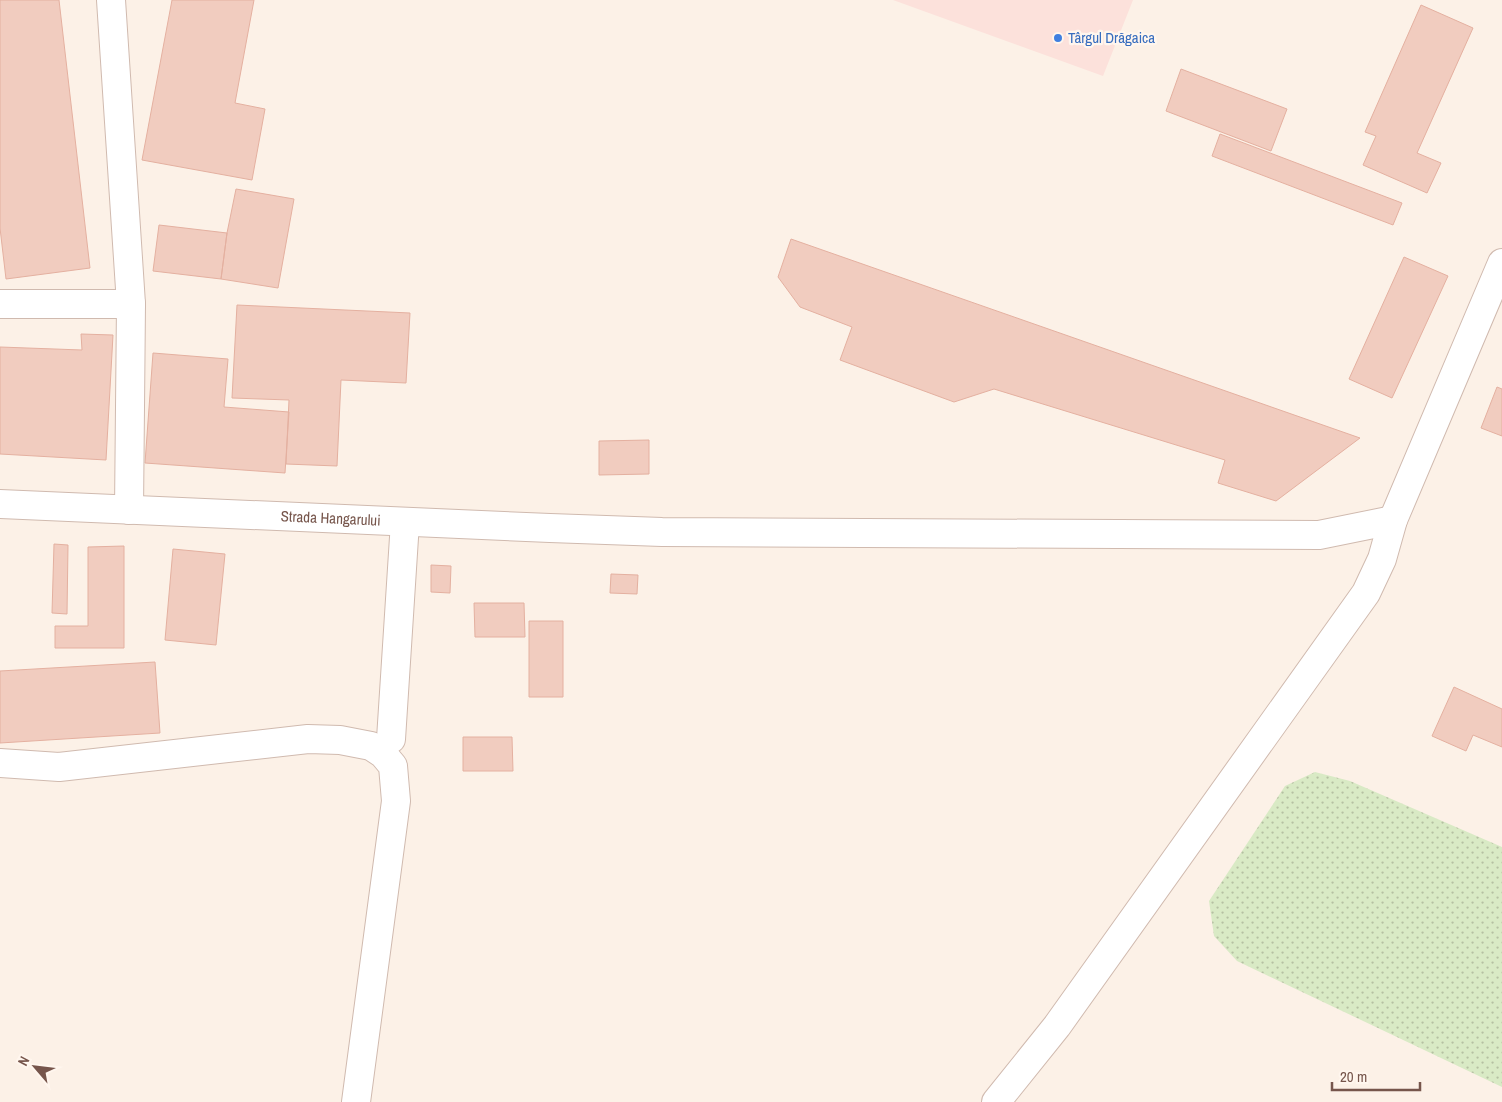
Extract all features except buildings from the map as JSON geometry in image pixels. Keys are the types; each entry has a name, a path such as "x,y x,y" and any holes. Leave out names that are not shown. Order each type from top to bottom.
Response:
{"street":[{"path":"112,0 130,304 129,510"},
{"path":"996,1102 1057,1026 1366,593 1382,558 1393,520 1502,263"},
{"path":"0,304 130,304"},
{"name":"Strada Hangarului","path":"0,504 662,532 1318,535 1393,520"},
{"path":"356,1102 396,801 393,766 383,754 381,742 405,522"},
{"path":"0,763 60,767 308,739 381,742"}],"shaded area":[{"name":"Târgul Drăgaica","path":"893,0 1133,0 1103,76"}],"green space":[{"path":"1315,772 1350,781 1502,847 1502,1087 1237,961 1214,936 1209,901 1285,786"}],"place":[{"name":"Târgul Drăgaica","path":"1058,38"}]}
